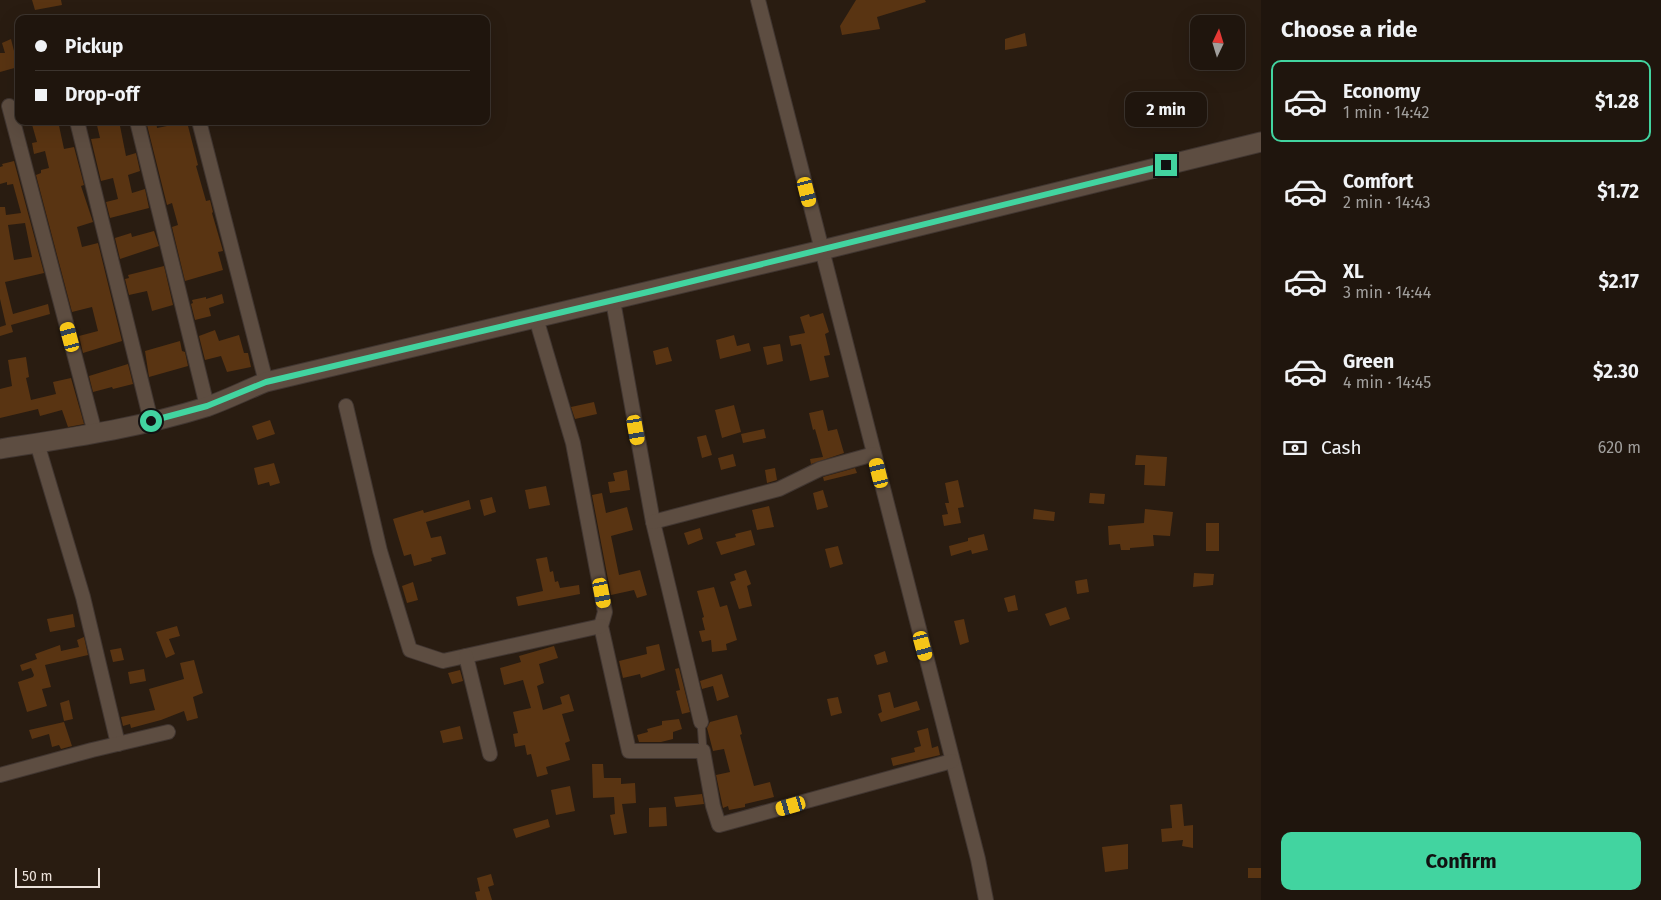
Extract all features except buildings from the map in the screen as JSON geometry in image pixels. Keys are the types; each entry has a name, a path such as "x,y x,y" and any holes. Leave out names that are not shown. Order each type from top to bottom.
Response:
{"street":[{"path":"758,0 981,872 986,900"},
{"path":"9,106 95,434"},
{"path":"78,125 151,421"},
{"path":"138,125 207,406"},
{"path":"200,125 266,382"},
{"path":"0,449 95,434 151,421 207,406 266,382 822,250 1261,142"},
{"path":"613,300 653,522 701,722"},
{"path":"536,318 574,443 606,612 601,626 629,752 703,751 713,806 719,825 952,761"},
{"path":"346,406 380,551 410,650 443,661 601,626"},
{"path":"37,443 83,598 118,744"},
{"path":"653,522 779,489 820,470 874,454"},
{"path":"466,656 490,754"},
{"path":"0,775 168,732"}],"lane":[{"path":"701,722 703,751"}],"route":[{"path":"151,421 207,406 266,382 652,291 1166,165"}]}
